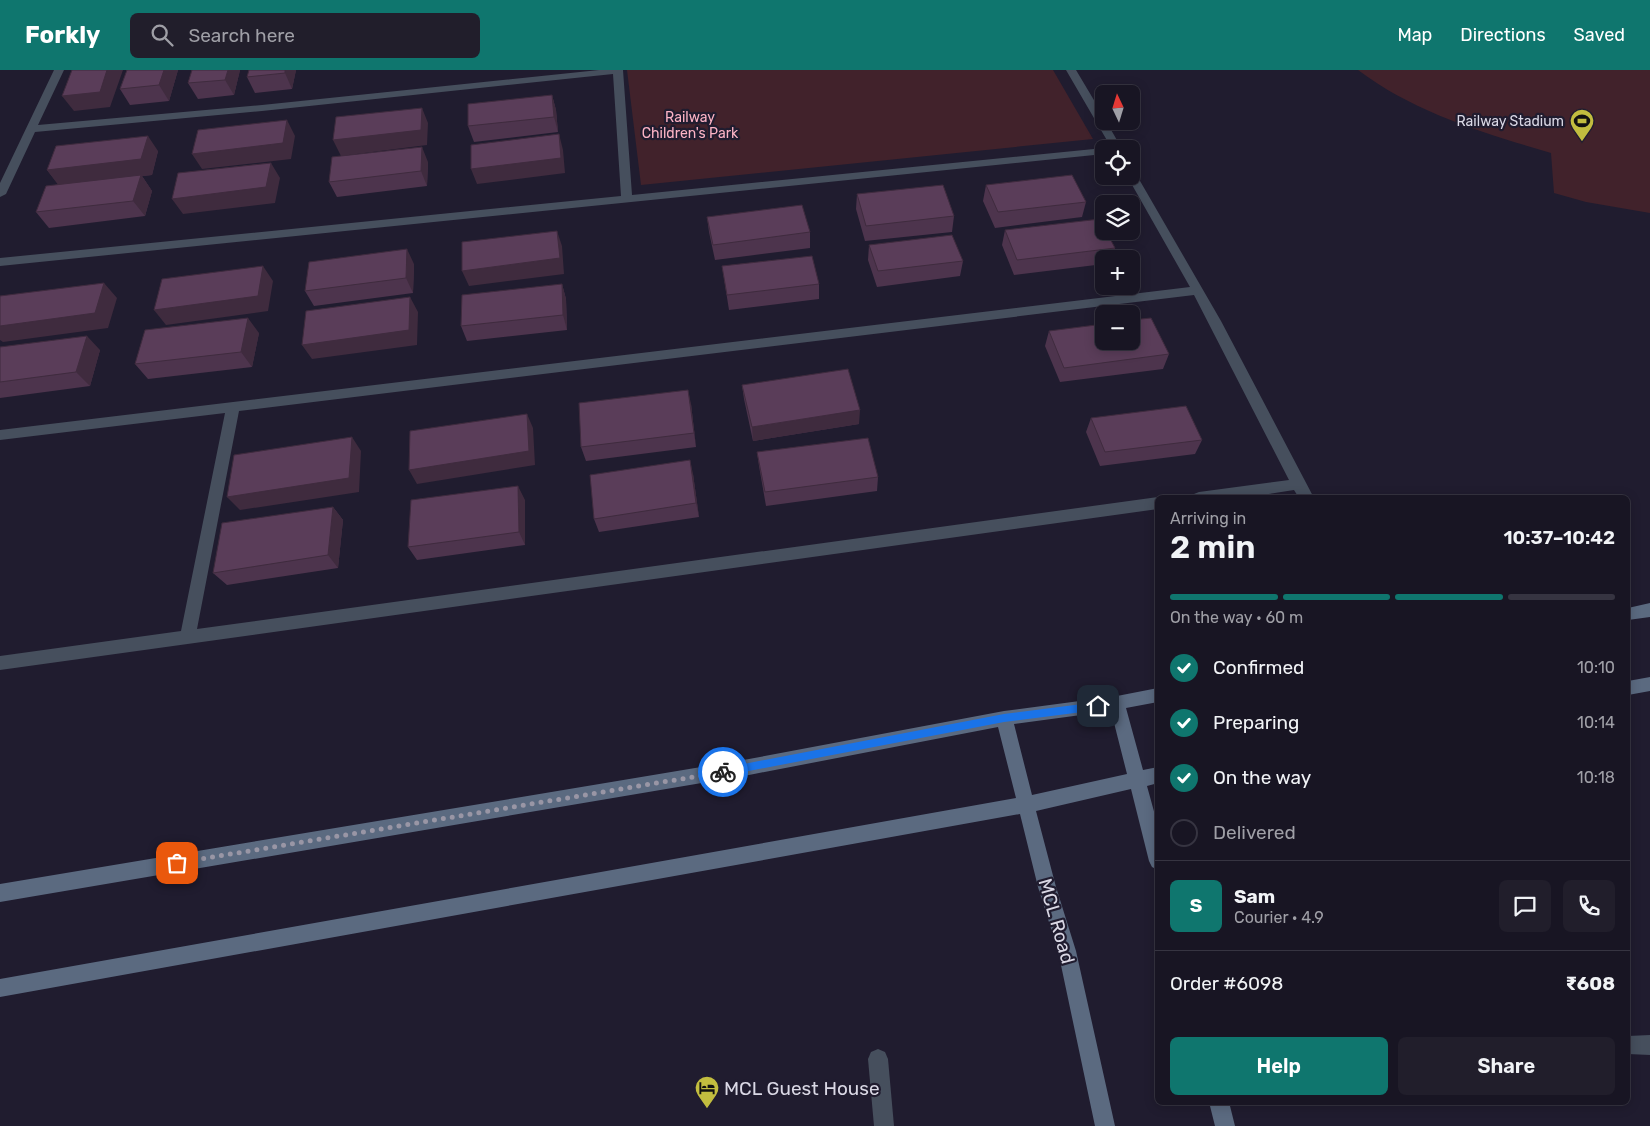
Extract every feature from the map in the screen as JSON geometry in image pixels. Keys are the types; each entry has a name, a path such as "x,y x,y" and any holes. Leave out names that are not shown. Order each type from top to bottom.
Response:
{"street":[{"path":"0,194 59,70"},
{"path":"31,129 262,108 618,70 627,199"},
{"path":"1071,70 1112,140"},
{"path":"0,262 1095,153"},
{"path":"1137,185 1198,290 1305,495"},
{"path":"0,435 1198,290"},
{"path":"188,637 233,407"},
{"path":"1220,495 1298,484"},
{"path":"0,663 1155,503"},
{"path":"1630,614 1650,610"},
{"path":"1630,688 1650,684"},
{"path":"0,893 749,768 1004,718 1117,703 1155,696"},
{"path":"1117,703 1155,849"},
{"name":"MCL Road","path":"1004,718 1067,951 1105,1126"},
{"path":"0,988 1026,805 1155,776"},
{"path":"1630,1045 1650,1045"},
{"path":"878,1060 884,1126"},
{"path":"1220,1105 1225,1126"}],"green space":[{"name":"Railway Children's Park","path":"627,70 1053,70 1093,139 641,185"},
{"name":"Railway Stadium","path":"1358,70 1650,70 1650,213 1586,202 1554,193 1551,153 1501,138 1426,110 1380,85"}],"building":[{"path":"72,70 107,70 100,92 62,96"},
{"path":"127,70 164,70 159,85 120,89"},
{"path":"192,70 228,70 225,80 188,83"},
{"path":"249,70 285,70 285,73 247,77"},
{"path":"552,95 554,117 468,126 468,104"},
{"path":"422,108 421,130 333,140 336,117"},
{"path":"287,120 283,143 192,154 198,130"},
{"path":"559,134 561,158 471,169 471,145"},
{"path":"148,136 141,159 47,170 56,146"},
{"path":"422,147 421,171 329,182 332,157"},
{"path":"271,163 266,187 172,199 178,173"},
{"path":"141,175 133,201 36,212 46,186"},
{"path":"1072,175 1086,202 998,212 986,185"},
{"path":"943,185 954,216 866,226 857,194"},
{"path":"802,205 810,232 713,245 707,217"},
{"path":"1095,220 1095,240 1111,240 1115,248 1017,260 1005,230"},
{"path":"557,231 560,258 462,271 462,242"},
{"path":"952,235 963,261 878,271 869,245"},
{"path":"407,249 406,278 305,291 309,262"},
{"path":"812,256 819,284 727,295 722,266"},
{"path":"263,266 258,296 154,310 162,279"},
{"path":"104,283 95,313 0,326 0,296"},
{"path":"562,284 563,315 461,326 462,295"},
{"path":"410,297 409,330 302,345 306,311"},
{"path":"248,318 241,352 135,364 145,330"},
{"path":"1151,318 1169,354 1064,368 1049,331 1095,325 1095,350 1140,350 1140,319"},
{"path":"87,336 76,372 0,382 0,347"},
{"path":"848,369 860,410 752,427 742,385"},
{"path":"688,390 694,433 581,447 579,403"},
{"path":"1186,406 1202,440 1105,452 1091,418"},
{"path":"527,414 529,451 409,470 410,431"},
{"path":"352,437 349,478 227,497 234,455"},
{"path":"868,438 878,477 765,492 757,452"},
{"path":"690,460 696,503 594,519 590,475"},
{"path":"518,486 519,532 408,547 411,500"},
{"path":"333,507 328,555 213,573 222,523"}],"way so far":[{"path":"177,863 723,772"}],"place":[{"name":"Railway Stadium","path":"1582,142"},
{"name":"MCL Guest House","path":"707,1109"}],"route":[{"path":"723,772 1004,718 1098,706"}]}
